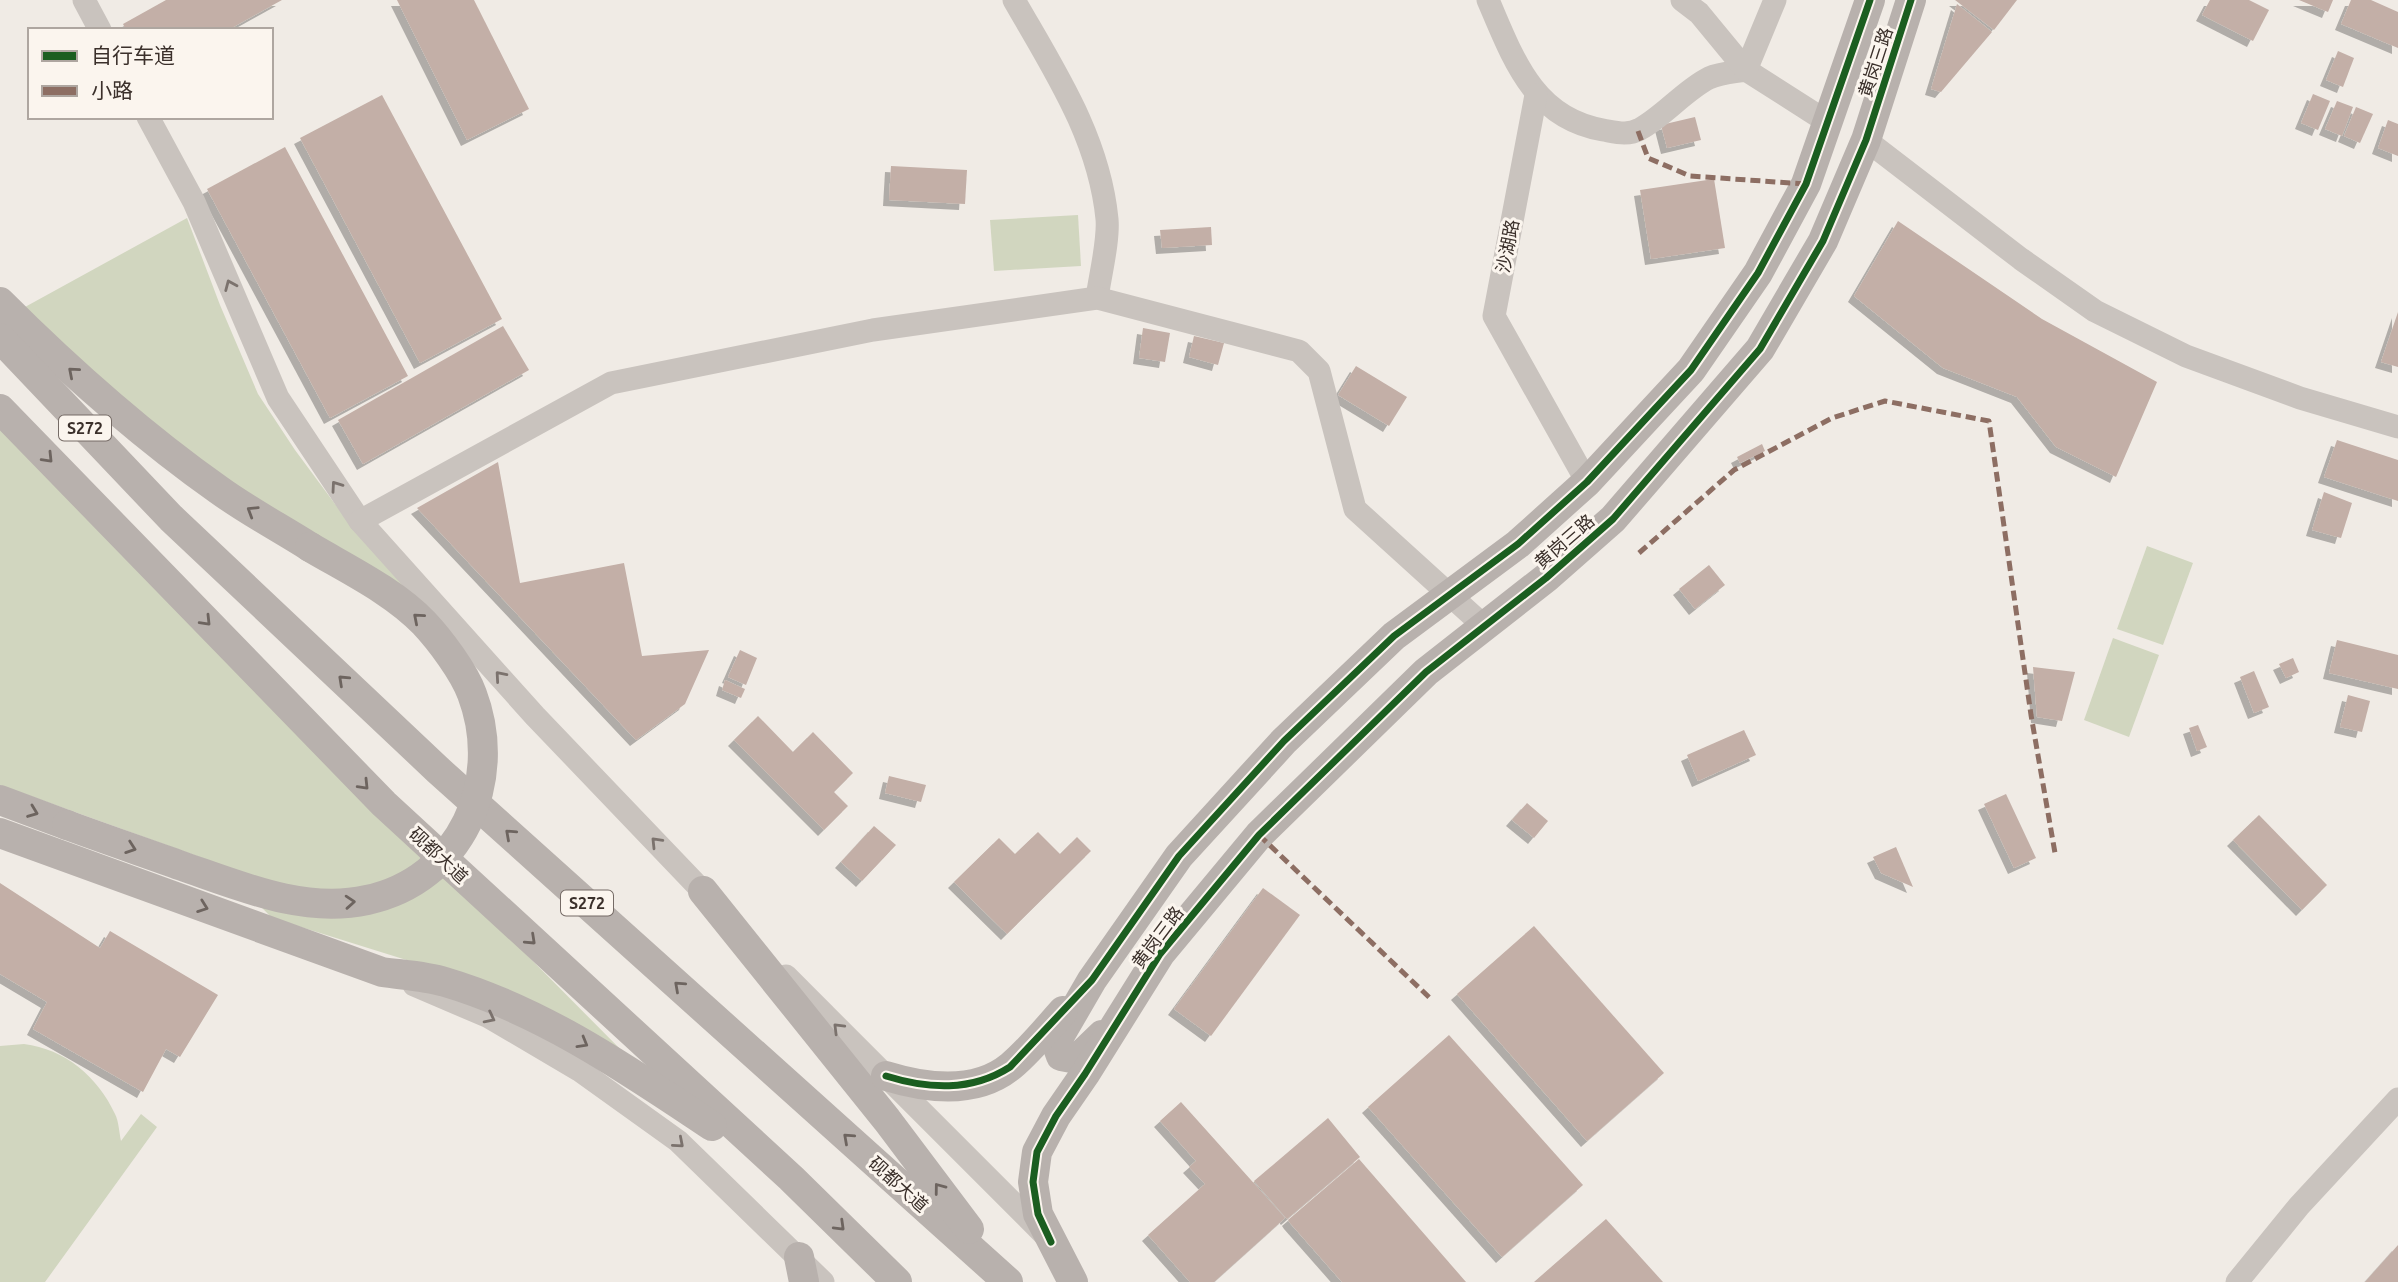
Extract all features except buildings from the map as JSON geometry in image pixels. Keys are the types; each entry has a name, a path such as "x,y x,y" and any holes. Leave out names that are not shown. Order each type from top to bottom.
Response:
{"main road":[{"name":"黄岗三路","path":"1092,980 1179,856 1284,741 1394,636 1518,544 1587,482 1691,370 1758,273 1806,184 1870,0"},
{"name":"黄岗三路","path":"1118,1021 1160,954 1259,835 1426,672 1546,578 1613,519 1760,349 1822,241 1866,140 1911,0"},
{"path":"0,302 135,426 221,491 387,593 425,624 452,659 471,692 480,723 484,757 479,791 467,822 449,852 425,874 397,891 365,900 329,903 285,899 241,887 0,800"},
{"name":"砚都大道","path":"0,338 171,518 438,770 1009,1282"},
{"name":"砚都大道","path":"0,409 384,804 791,1178 897,1282"},
{"path":"0,833 382,972 443,981 506,1004 581,1041 791,1178"},
{"path":"0,839 47,851"},
{"path":"703,891 887,1120 1009,1282"},
{"path":"1092,980 1056,1042 1061,1056 1077,1059 1118,1021"},
{"path":"886,1076 915,1085 940,1087 993,1078 1010,1067 1092,980"},
{"path":"1073,1282 1038,1214 1033,1182 1037,1152 1056,1116 1118,1021"}],"street":[{"path":"84,0 99,28"},
{"path":"1014,0 1074,104 1097,163 1108,222 1097,298"},
{"path":"1488,0 1514,59 1536,95 1557,113 1586,127 1623,134 1638,131 1710,78 1746,70"},
{"path":"1682,0 1699,13 1746,70 1829,123"},
{"path":"1746,70 1775,0"},
{"name":"沙湖路","path":"1536,95 1494,316 1587,482"},
{"path":"149,119 194,202 278,398 360,521 535,716 703,891 1051,1242 1087,1282"},
{"path":"1866,140 2021,259 2095,311 2186,356 2300,398 2398,427"},
{"path":"360,521 611,383 873,330 1097,298 1299,351 1319,372 1355,509 1484,626"},
{"path":"382,972 489,1017 579,1069 678,1141 801,1269 822,1282"},
{"path":"2237,1282 2300,1206 2398,1098"}],"green space":[{"path":"1078,215 1081,266 994,271 990,220"},
{"path":"187,218 258,394 335,504 427,610 208,467 121,399 25,307"},
{"path":"0,424 635,1064 416,963 272,918 219,864 0,785"},
{"path":"2147,546 2193,563 2163,645 2117,629"},
{"path":"2113,638 2159,655 2129,737 2084,720"},
{"path":"24,1044 53,1052 90,1077 115,1114 121,1141 141,1114 157,1127 45,1282 0,1282 0,1046"}],"marked path":[{"path":"1638,131 1648,158 1690,176 1806,184"},
{"path":"1639,553 1734,470 1832,418 1885,401 1989,421 2031,715 2055,853"},
{"path":"1259,835 1432,1000"}],"cycle path":[{"path":"886,1076 918,1084 949,1086 980,1081 1010,1067 1092,980 1179,856 1284,741 1394,636 1518,544 1587,482 1691,370 1758,273 1806,184 1870,0"},
{"path":"1051,1242 1038,1214 1033,1182 1037,1152 1056,1116 1160,954 1259,835 1426,672 1546,578 1613,519 1760,349 1823,241 1866,140 1911,0"}]}
